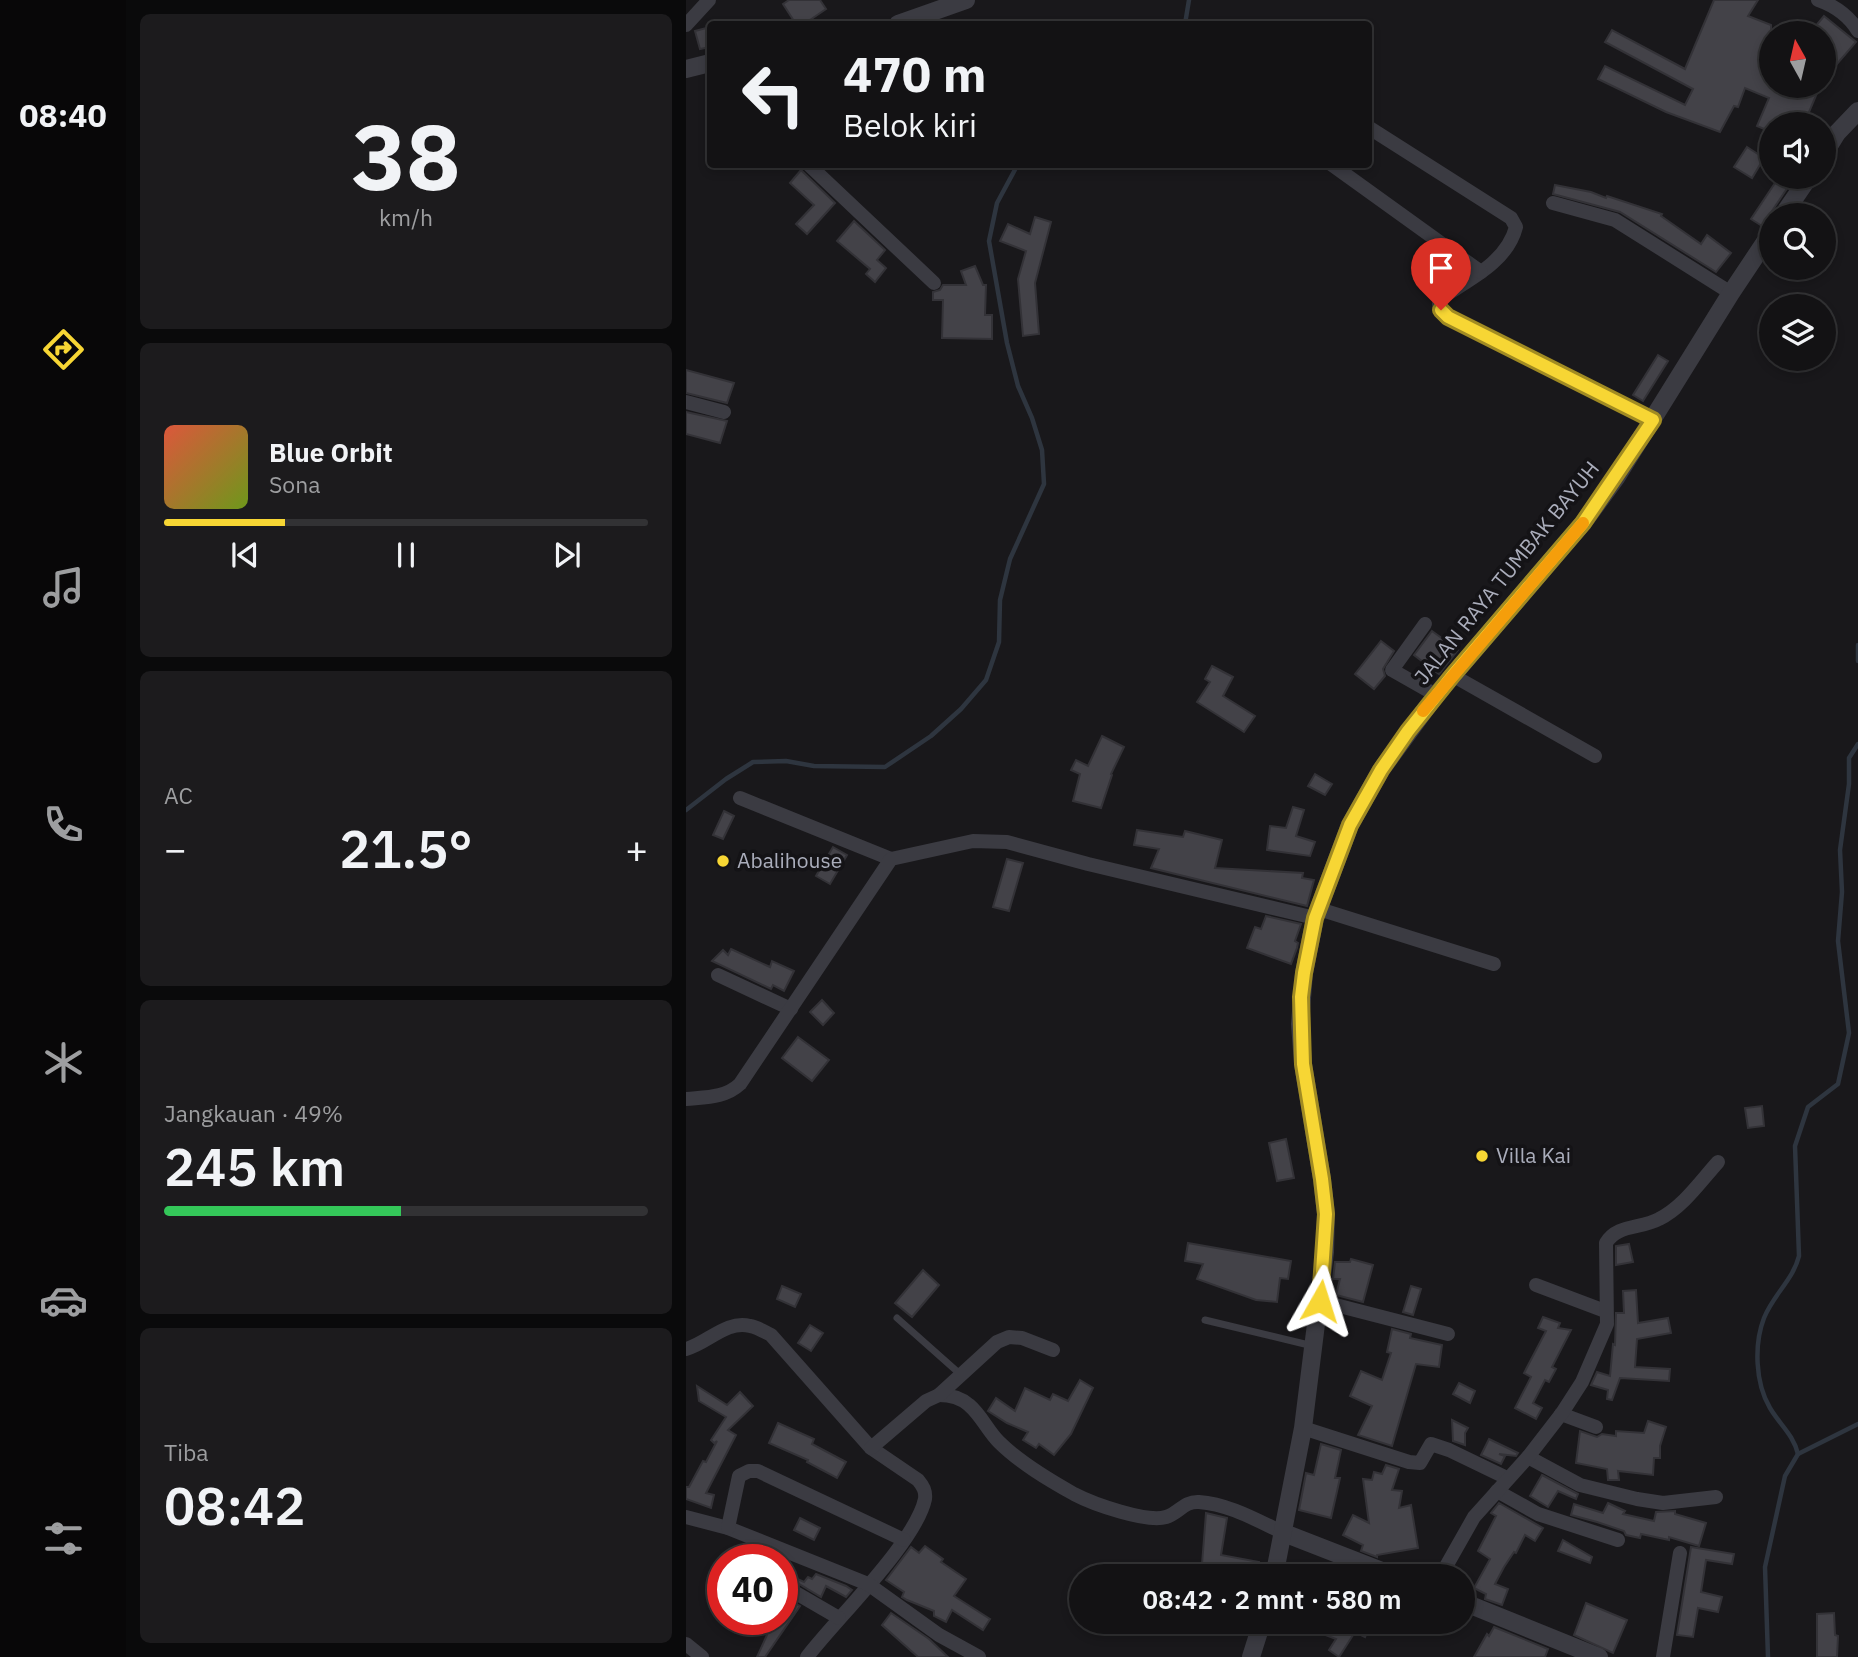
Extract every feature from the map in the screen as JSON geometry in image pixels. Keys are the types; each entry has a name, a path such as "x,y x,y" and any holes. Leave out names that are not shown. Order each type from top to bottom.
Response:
{"street":[{"path":"686,25 709,0"},
{"path":"906,21 966,0"},
{"path":"1818,0 1836,8 1849,18 1858,31"},
{"path":"686,69 707,64"},
{"path":"1836,135 1858,111"},
{"path":"1372,130 1511,218 1516,227 1513,240 1503,254 1441,298 1439,304 1444,314 1653,420"},
{"path":"812,168 934,283"},
{"path":"1337,168 1482,271"},
{"path":"1553,203 1615,220 1731,293"},
{"name":"JALAN RAYA TUMBAK BAYUH","path":"1278,1564 1303,1428 1320,1301 1326,1214 1303,1064 1300,1024 1304,973 1317,914 1350,825 1381,770 1436,695 1583,523 1653,420 1759,251"},
{"path":"686,402 723,412"},
{"path":"1425,624 1392,670 1436,695"},
{"path":"1452,676 1595,756"},
{"path":"740,798 891,859 973,841 1007,842 1101,868 1317,914 1494,964"},
{"path":"686,1099 721,1096 732,1092 740,1084 891,859"},
{"path":"718,975 791,1009"},
{"path":"1447,1564 1474,1517 1528,1457 1582,1381 1606,1324 1605,1243 1610,1235 1622,1229 1655,1222 1669,1213 1718,1162"},
{"path":"1536,1285 1605,1311"},
{"path":"1320,1301 1448,1334"},
{"path":"686,1349 737,1325 751,1326 771,1335 871,1448 918,1479 923,1486 925,1499 904,1540 807,1657"},
{"path":"871,1448 926,1401 939,1395 997,1342 1010,1337 1022,1338 1053,1350"},
{"path":"939,1395 949,1395 965,1402 1000,1443 1025,1463 1075,1494 1102,1506 1150,1519 1163,1518 1187,1503 1198,1502 1242,1514 1364,1564"},
{"path":"1561,1414 1596,1427"},
{"path":"1303,1428 1409,1462 1420,1463 1431,1444 1507,1478"},
{"path":"1528,1457 1580,1485 1637,1499 1663,1503 1716,1497"},
{"path":"728,1528 739,1476 749,1471 758,1471 904,1540"},
{"path":"1497,1491 1538,1514 1618,1540"},
{"path":"686,1517 728,1528 868,1584 939,1635 979,1657"},
{"path":"1664,1657 1680,1553"},
{"path":"798,1594 839,1618"},
{"path":"1475,1607 1599,1657"},
{"path":"1256,1655 1260,1634"},
{"path":"686,1644 702,1657"}],"lane":[{"path":"897,1318 960,1374"},
{"path":"1205,1320 1314,1346"}],"building":[{"path":"789,0 820,0 826,9 808,21 794,21 783,4"},
{"path":"1714,0 1758,0 1748,16 1761,21 1759,94 1745,88 1738,107 1734,106 1720,132 1666,112 1598,79 1605,66 1685,105 1693,89 1605,42 1612,30 1685,69"},
{"path":"1836,26 1856,42 1836,65"},
{"path":"707,28 707,48 700,49 695,31"},
{"path":"1769,98 1815,98 1809,112 1763,112"},
{"path":"1747,147 1759,155 1759,166 1752,178 1734,167"},
{"path":"801,170 835,203 807,234 796,224 814,205 790,183"},
{"path":"1555,185 1591,192 1606,198 1607,196 1662,214 1661,216 1701,244 1707,235 1731,253 1716,272 1620,212 1553,194"},
{"path":"1771,189 1787,189 1777,203 1762,203"},
{"path":"1759,207 1759,224 1751,219"},
{"path":"1035,217 1051,222 1035,283 1039,334 1023,336 1018,279 1026,251 1000,241 1008,224 1030,234"},
{"path":"854,221 885,250 877,260 886,268 875,282 866,274 870,269 837,241"},
{"path":"975,266 983,285 986,285 985,315 992,315 992,339 942,338 943,300 933,300 933,292 940,290 943,285 966,285 961,271"},
{"path":"1658,355 1668,361 1643,401 1633,395"},
{"path":"686,370 734,383 727,403 686,393"},
{"path":"686,412 727,421 720,443 686,434"},
{"path":"1432,631 1458,650 1439,674 1414,655"},
{"path":"1381,641 1394,651 1383,669 1385,676 1374,689 1355,674"},
{"path":"1212,666 1233,677 1223,696 1255,716 1244,732 1197,702 1210,682 1205,679"},
{"path":"1102,736 1124,747 1111,774 1101,808 1073,801 1080,774 1071,770 1076,760 1088,766"},
{"path":"1315,774 1332,784 1325,795 1308,786"},
{"path":"1293,807 1304,810 1296,836 1315,842 1310,856 1267,850 1270,826 1286,828"},
{"path":"724,811 734,816 723,839 713,835"},
{"path":"1137,830 1183,837 1185,831 1222,840 1215,868 1303,873 1302,878 1314,880 1307,906 1151,868 1159,849 1134,845"},
{"path":"833,847 847,855 830,884 816,876"},
{"path":"1007,859 1023,863 1009,911 993,907"},
{"path":"1266,916 1301,924 1291,964 1247,948 1255,927 1261,929"},
{"path":"731,949 770,967 772,961 794,971 784,991 773,985 771,989 712,961 723,950 728,955"},
{"path":"822,1000 834,1013 823,1025 810,1012"},
{"path":"798,1037 829,1060 812,1081 782,1058"},
{"path":"1762,1106 1764,1126 1748,1128 1745,1108"},
{"path":"1286,1139 1294,1178 1277,1181 1269,1143"},
{"path":"1188,1243 1291,1261 1288,1279 1280,1278 1277,1302 1256,1300 1197,1279 1203,1264 1185,1261"},
{"path":"1629,1244 1633,1262 1616,1265 1616,1246"},
{"path":"1351,1259 1373,1265 1363,1302 1336,1295 1340,1279 1333,1279 1335,1262 1350,1262"},
{"path":"923,1270 939,1285 912,1317 895,1303"},
{"path":"782,1286 801,1294 795,1307 777,1299"},
{"path":"1411,1286 1421,1289 1413,1315 1403,1312"},
{"path":"1636,1290 1638,1323 1668,1318 1671,1333 1637,1339 1635,1367 1670,1369 1669,1381 1620,1378 1612,1400 1607,1399 1608,1390 1591,1385 1597,1372 1610,1376 1616,1313 1624,1313 1623,1291"},
{"path":"1543,1317 1560,1323 1558,1328 1571,1330 1552,1367 1556,1369 1549,1382 1545,1380 1533,1403 1542,1408 1536,1419 1515,1408 1531,1377 1524,1373 1546,1331 1538,1328"},
{"path":"810,1325 823,1333 811,1351 798,1343"},
{"path":"1392,1329 1411,1334 1410,1338 1442,1345 1439,1367 1416,1364 1392,1446 1358,1435 1372,1406 1350,1396 1361,1371 1382,1380 1391,1353 1387,1352"},
{"path":"1080,1380 1093,1388 1071,1434 1054,1455 1039,1444 1036,1448 1023,1440 1028,1432 988,1411 996,1398 1015,1411 1025,1388 1050,1400 1053,1394 1068,1401"},
{"path":"1459,1383 1475,1391 1470,1403 1453,1394"},
{"path":"697,1386 727,1405 740,1392 753,1406 728,1430 736,1435 706,1493 714,1495 711,1508 686,1499 686,1487 689,1487 703,1461 706,1462 717,1441 714,1443 711,1440 726,1417 699,1401"},
{"path":"1452,1420 1468,1428 1465,1445 1453,1441"},
{"path":"1648,1421 1666,1427 1660,1446 1660,1458 1654,1458 1653,1475 1618,1471 1619,1480 1608,1480 1607,1469 1576,1463 1580,1431 1597,1437 1602,1434 1616,1436 1616,1431 1644,1433"},
{"path":"778,1423 814,1439 812,1444 846,1462 837,1478 807,1462 808,1460 769,1443"},
{"path":"1489,1439 1518,1453 1516,1456 1499,1454 1505,1456 1501,1464 1481,1455"},
{"path":"1321,1444 1341,1450 1335,1478 1340,1478 1331,1518 1299,1510 1306,1473 1314,1475"},
{"path":"1386,1465 1399,1469 1392,1490 1402,1491 1399,1508 1411,1505 1418,1548 1377,1557 1361,1551 1363,1545 1343,1535 1353,1515 1369,1523 1363,1479 1372,1480 1374,1472 1382,1474"},
{"path":"1542,1475 1578,1494 1576,1499 1558,1491 1548,1507 1530,1496"},
{"path":"1499,1503 1543,1528 1535,1541 1525,1535 1516,1553 1514,1552 1504,1567 1495,1584 1508,1589 1502,1605 1485,1599 1486,1594 1475,1588 1490,1559 1478,1551 1496,1516 1491,1513"},
{"path":"1608,1503 1625,1511 1623,1514 1654,1521 1656,1512 1675,1511 1675,1514 1706,1523 1699,1546 1669,1537 1669,1540 1641,1534 1640,1538 1626,1535 1624,1531 1571,1515 1574,1504 1603,1513"},
{"path":"1206,1513 1227,1518 1221,1555 1259,1562 1259,1564 1202,1564"},
{"path":"800,1518 820,1528 814,1540 794,1530"},
{"path":"1563,1540 1592,1557 1590,1563 1558,1551"},
{"path":"925,1546 943,1559 941,1562 966,1579 954,1596 990,1619 983,1630 952,1610 946,1622 934,1616 934,1611 902,1597 904,1592 886,1580 911,1547 919,1553"},
{"path":"1691,1547 1734,1554 1732,1564 1706,1560 1701,1592 1722,1597 1718,1612 1698,1608 1693,1637 1677,1635"},
{"path":"816,1574 852,1590 846,1597 826,1586 821,1597 798,1583 798,1579 804,1582 808,1577 812,1579"},
{"path":"1586,1603 1627,1620 1613,1653 1574,1635"},
{"path":"891,1613 929,1639 948,1657 918,1657 882,1625"},
{"path":"1834,1613 1835,1635 1838,1636 1837,1657 1817,1657 1817,1614"},
{"path":"1494,1627 1548,1649 1545,1657 1474,1657"},
{"path":"1323,1634 1354,1634 1339,1657 1329,1650 1336,1639"},
{"path":"767,1635 780,1635 765,1657 757,1657"}],"waterway":[{"path":"1186,21 1189,0"},
{"path":"686,810 753,762 786,761 814,766 885,767 931,736 961,709 986,680 999,642 1000,600 1010,559 1044,484 1042,450 1018,386 1007,343 989,241 997,203 1016,168"},
{"path":"1858,645 1858,661"},
{"path":"1798,1454 1793,1441 1765,1398 1759,1375 1758,1351 1764,1318 1792,1273 1799,1256 1795,1146 1808,1107 1838,1084 1849,1033 1838,941 1842,892 1840,850 1849,784 1849,758 1858,744"},
{"path":"1768,1657 1765,1567 1785,1476 1798,1454 1858,1424"}],"slow traffic":[{"path":"1423,711 1583,523"}],"place":[{"name":"Abalihouse","path":"723,861"},
{"name":"Villa Kai","path":"1482,1156"}],"route":[{"path":"1320,1301 1326,1214 1303,1064 1301,997 1315,918 1350,825 1381,770 1408,731 1583,523 1653,420 1448,317 1441,310"}]}
